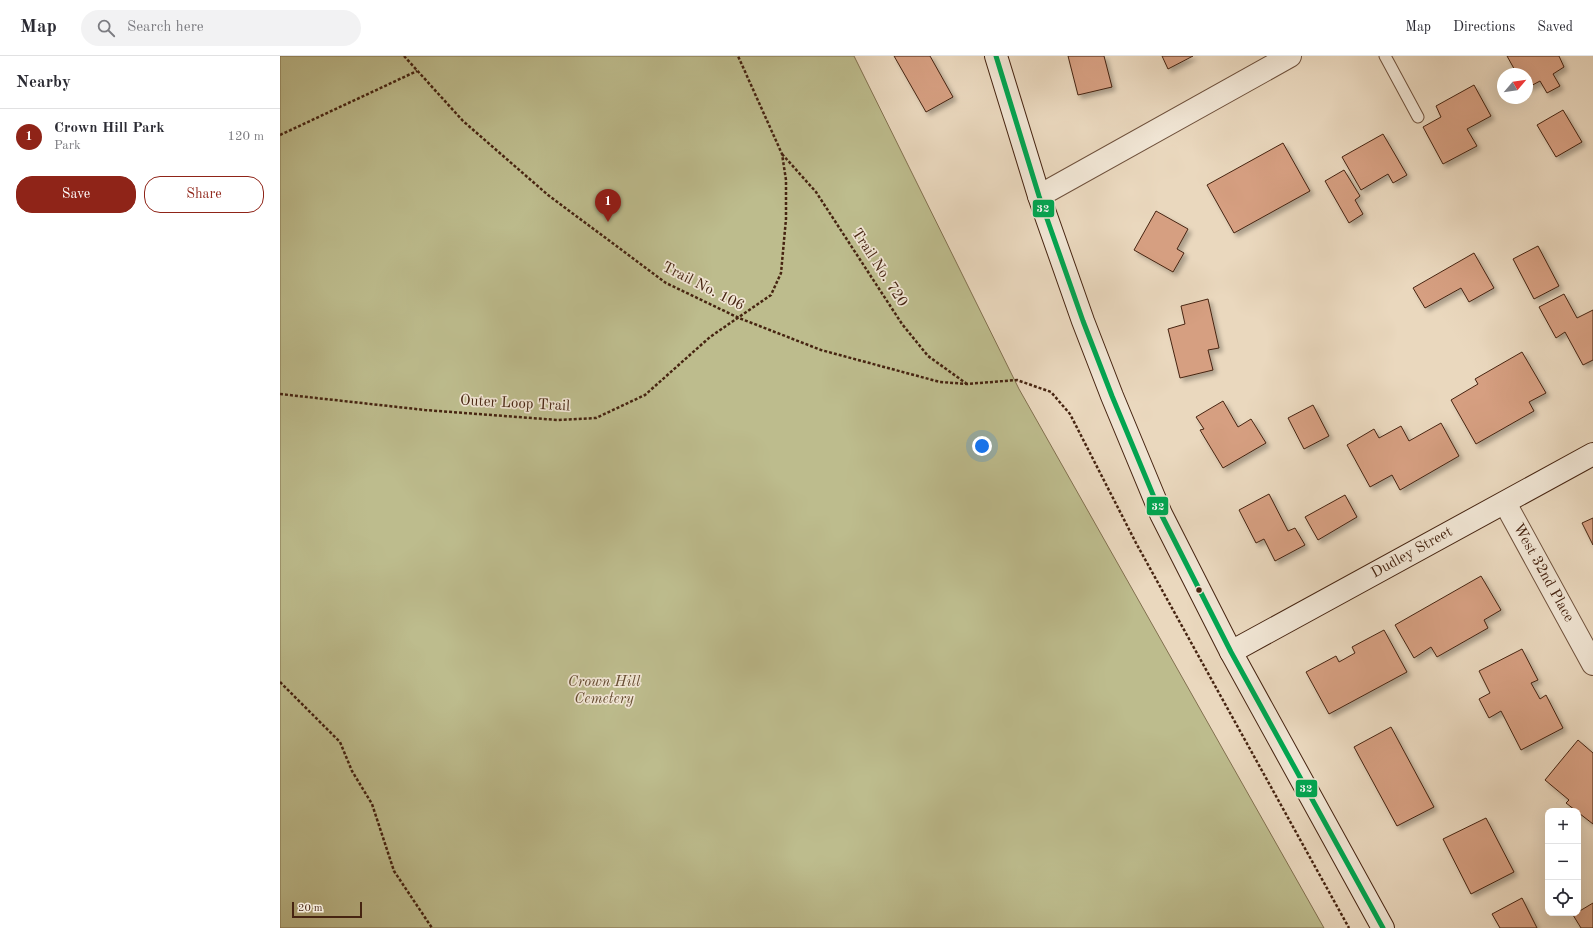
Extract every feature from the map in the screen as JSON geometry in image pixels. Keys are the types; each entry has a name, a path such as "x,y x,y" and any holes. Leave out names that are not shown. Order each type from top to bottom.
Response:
{"street":[{"path":"996,56 1039,196 1083,321 1139,463 1183,559 1231,652 1383,928"},
{"path":"1039,196 1290,56"},
{"name":"Dudley Street","path":"1231,652 1593,454"},
{"name":"West 32nd Place","path":"1505,503 1593,664"}],"lane":[{"path":"1385,56 1418,117"}],"path":[{"name":"Trail No. 106","path":"404,56 463,121 548,195 666,283 739,318 821,350 940,382 967,384 1017,380 1051,392 1070,414 1136,543 1349,928"},
{"name":"Outer Loop Trail","path":"280,394 425,410 558,420 596,418 645,395 710,337 771,295 780,273 786,219 786,180 782,154 738,56"},
{"path":"280,135 417,71"},
{"name":"Trail No. 720","path":"782,154 816,192 902,324 928,356 967,384"},
{"path":"280,682 340,742 352,771 372,804 394,871 432,928"}],"green space":[{"name":"Crown Hill Cemetery","path":"280,56 854,56 1019,389 1324,928 280,928"}],"building":[{"path":"894,56 930,56 953,97 926,112"},
{"path":"1068,56 1104,56 1112,87 1078,95"},
{"path":"1162,56 1193,56 1168,69"},
{"path":"1507,56 1559,56 1564,67 1553,74 1560,86 1547,93 1540,81 1533,85 1533,68 1514,68"},
{"path":"1474,85 1491,116 1467,129 1477,146 1443,164 1423,127 1441,117 1436,106"},
{"path":"1563,110 1582,142 1556,157 1537,125"},
{"path":"1383,134 1407,175 1393,183 1388,174 1361,190 1342,157"},
{"path":"1283,143 1310,191 1234,233 1207,185"},
{"path":"1344,170 1360,196 1355,200 1363,214 1349,223 1325,181"},
{"path":"1156,211 1188,229 1177,249 1184,253 1173,272 1134,250"},
{"path":"1538,246 1559,286 1534,299 1513,259"},
{"path":"1474,253 1494,288 1469,302 1461,288 1425,308 1413,288"},
{"path":"1564,294 1577,318 1593,310 1593,360 1583,365 1565,332 1556,338 1539,307"},
{"path":"1208,299 1219,348 1208,350 1213,370 1180,378 1168,329 1185,324 1181,306"},
{"path":"1522,352 1546,393 1529,402 1534,411 1476,444 1451,400 1478,384 1475,379"},
{"path":"1223,401 1238,427 1251,419 1266,443 1223,468 1200,430 1204,429 1196,417"},
{"path":"1313,405 1329,436 1304,449 1288,418"},
{"path":"1441,423 1459,456 1400,490 1392,475 1370,487 1347,445 1374,429 1379,438 1401,426 1409,441"},
{"path":"1269,494 1288,531 1295,528 1305,545 1275,561 1264,539 1256,543 1239,510"},
{"path":"1345,495 1357,517 1318,540 1305,517"},
{"path":"1593,518 1593,545 1582,523"},
{"path":"1481,576 1501,610 1484,620 1488,628 1437,657 1431,647 1414,658 1395,625"},
{"path":"1384,630 1407,672 1329,714 1306,672 1336,656 1339,662 1355,653 1352,647"},
{"path":"1522,649 1538,680 1531,683 1540,699 1546,695 1563,728 1521,750 1501,711 1489,718 1479,699 1490,693 1479,671"},
{"path":"1391,727 1434,807 1397,826 1354,747"},
{"path":"1578,740 1593,753 1593,824 1581,815 1581,808 1572,808 1566,803 1569,800 1545,780"},
{"path":"1486,818 1514,872 1471,894 1443,839"},
{"path":"1522,898 1537,928 1500,928 1492,914"},
{"path":"1593,903 1593,928 1581,928 1574,916 1581,916 1581,910"}],"transit line":[{"name":"32","path":"996,56 1039,196 1083,321 1112,396 1161,514 1231,652 1383,928"}],"place":[{"name":"Crown Hill Park","path":"608,222"}]}
